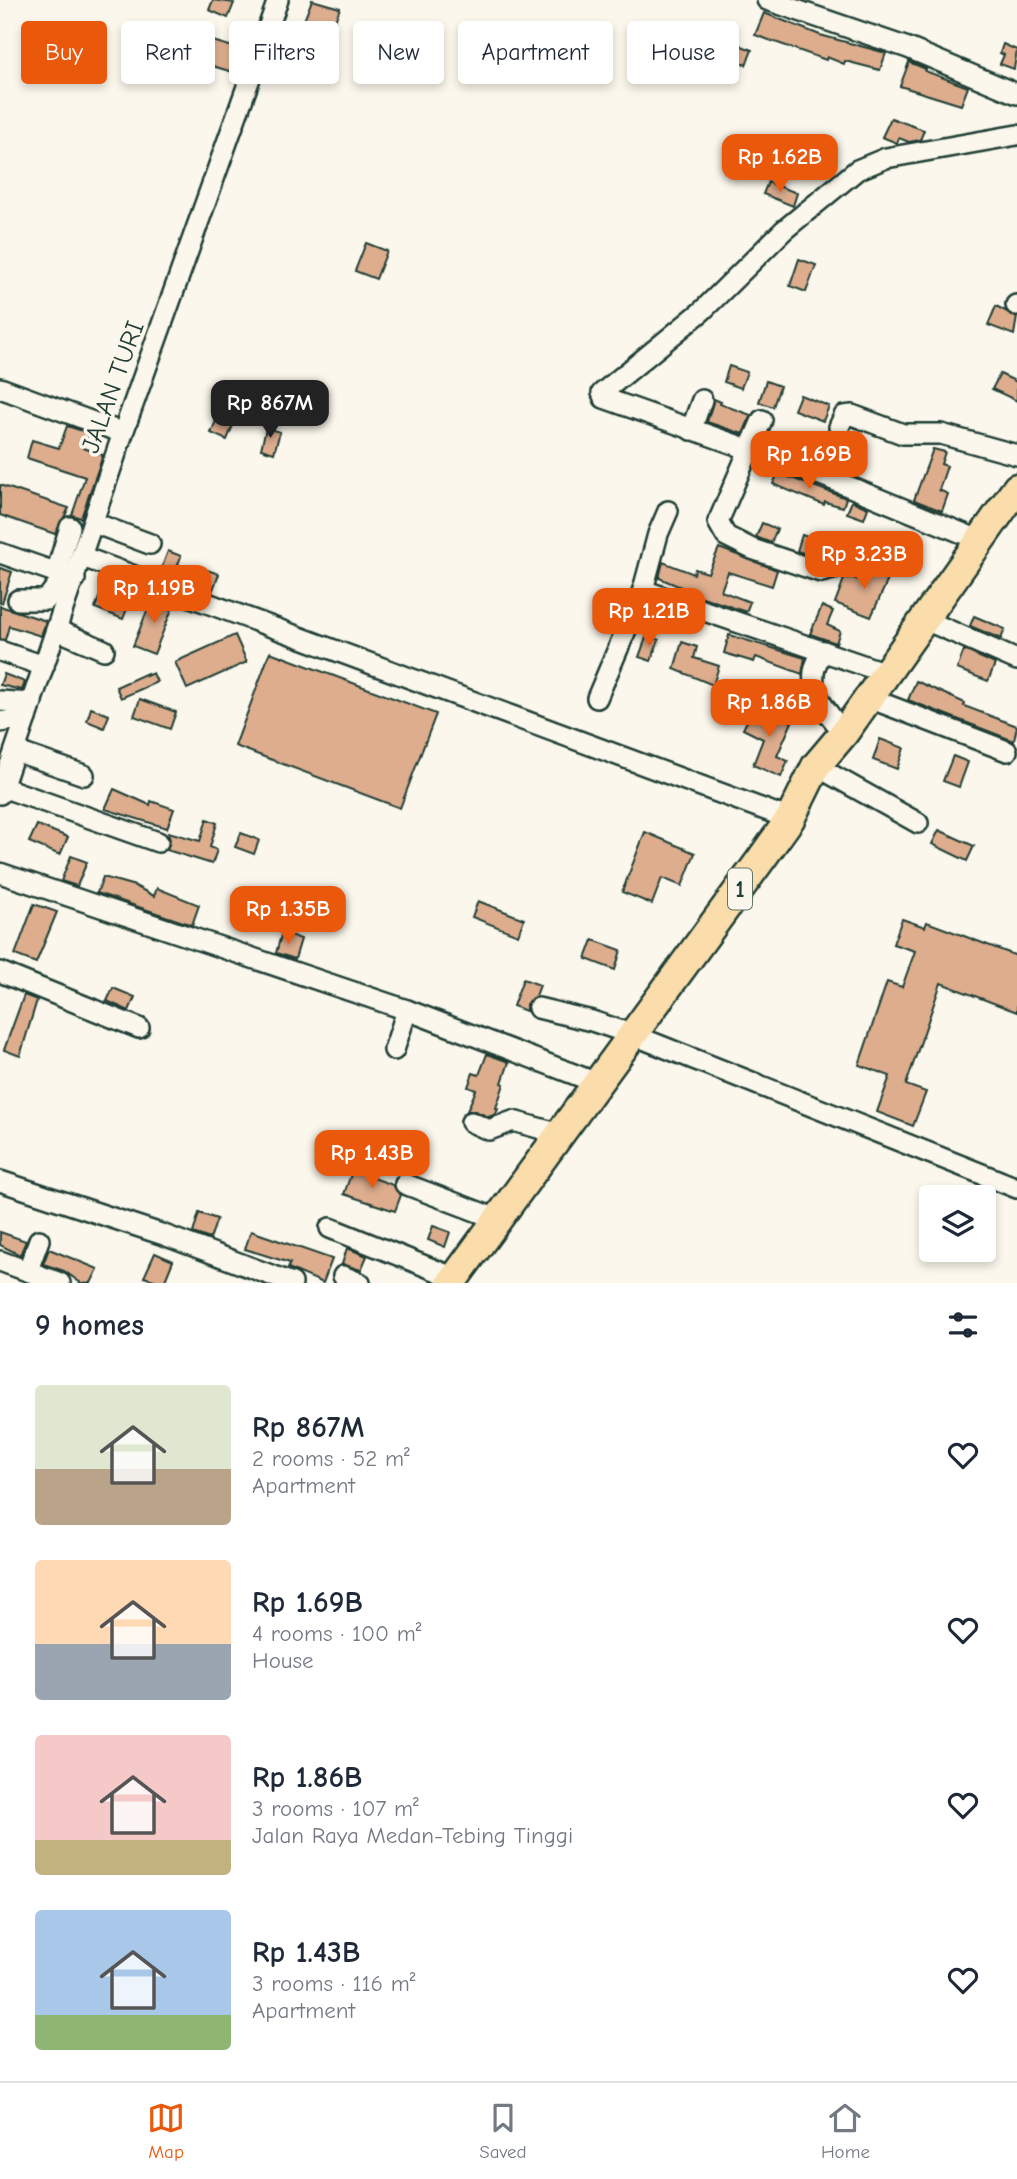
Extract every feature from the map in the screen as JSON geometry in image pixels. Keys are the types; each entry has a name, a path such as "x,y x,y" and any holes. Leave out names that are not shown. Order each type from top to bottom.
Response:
{"highway":[{"name":"1","path":"453,1280 790,819 816,766 844,733 1017,488"}],"street":[{"name":"JALAN TURI","path":"1,791 57,631 65,576 83,557 123,433 278,0"},
{"path":"767,0 908,48 1015,91"},
{"path":"979,540 821,475 604,398 602,393 702,311 784,230 857,170 886,158 1017,135"},
{"path":"0,387 123,433"},
{"path":"691,430 702,400"},
{"path":"839,428 844,416 852,415 903,434 942,434 1017,455"},
{"path":"762,420 718,522 726,536 752,549 821,572 858,563"},
{"path":"821,475 830,452"},
{"path":"597,698 643,590 658,534 668,511"},
{"path":"94,523 150,544"},
{"path":"18,600 46,600 65,576 70,527"},
{"path":"0,553 65,576"},
{"path":"83,557 790,819"},
{"path":"643,590 886,673"},
{"path":"923,619 1017,660"},
{"path":"57,631 104,650"},
{"path":"0,651 44,666"},
{"path":"824,651 813,674 819,703 844,733"},
{"path":"869,698 1007,751"},
{"path":"0,701 29,710"},
{"path":"0,722 29,710"},
{"path":"15,751 84,775"},
{"path":"816,766 918,823"},
{"path":"1,791 158,842"},
{"path":"0,873 407,1010 597,1083"},
{"path":"0,972 139,1028"},
{"path":"538,1009 593,1021 631,1034 1017,1188"},
{"path":"394,1051 407,1010"},
{"path":"471,1122 489,1130 513,1121 560,1134"},
{"path":"0,1181 164,1235 292,1283"},
{"path":"405,1184 496,1219"},
{"path":"330,1228 453,1280"},
{"path":"28,1270 39,1240"},
{"path":"0,1261 60,1283"}],"building":[{"path":"213,0 234,3 228,18 209,10"},
{"path":"312,0 340,8 335,21 304,21"},
{"path":"764,13 820,35 886,53 880,70 845,61 844,64 827,57 826,60 755,35"},
{"path":"215,42 229,46 229,71 215,67"},
{"path":"1003,44 1017,50 1014,69 1000,64 1004,55 1000,53"},
{"path":"739,45 752,50 746,65 739,62"},
{"path":"909,62 968,87 961,105 900,86"},
{"path":"891,118 924,130 920,140 909,142 899,138 897,143 882,137"},
{"path":"768,182 797,193 793,206 763,194"},
{"path":"366,243 387,251 376,279 355,271"},
{"path":"799,259 816,265 806,292 790,286"},
{"path":"996,306 1017,317 1014,335 988,325"},
{"path":"729,366 747,372 741,388 724,382"},
{"path":"1000,374 1017,382 1017,401 992,389"},
{"path":"766,381 780,386 773,407 759,402"},
{"path":"800,395 829,406 823,421 794,410"},
{"path":"714,399 721,402 720,404 751,415 743,434 707,422"},
{"path":"222,406 238,413 227,440 211,433"},
{"path":"67,426 89,433 83,448 103,455 81,518 72,515 85,477 27,458 32,440 59,448"},
{"path":"266,428 280,432 274,453 261,449"},
{"path":"790,441 817,452 814,459 787,450"},
{"path":"933,449 945,452 941,464 947,466 939,490 948,494 942,511 914,500"},
{"path":"778,473 846,498 843,507 825,502 824,505 773,484"},
{"path":"0,485 69,508 55,534 0,515"},
{"path":"852,501 868,508 864,519 847,513"},
{"path":"762,523 777,529 771,543 756,537"},
{"path":"802,535 833,546 829,557 821,559 797,551"},
{"path":"719,548 777,570 772,586 728,572 721,591 750,602 746,612 688,592 659,578 663,562 694,574 695,569 708,573"},
{"path":"890,550 913,557 908,572 886,565"},
{"path":"168,551 181,556 177,568 196,576 199,567 219,574 212,592 160,572"},
{"path":"869,564 891,573 871,617 835,603 844,579 851,577 862,581"},
{"path":"0,568 12,572 2,603 0,603"},
{"path":"104,585 132,596 123,619 95,608"},
{"path":"153,596 174,604 154,654 133,646"},
{"path":"0,606 46,621 41,636 9,626 5,640 0,639"},
{"path":"822,606 833,611 827,625 840,631 836,643 810,634"},
{"path":"974,616 1005,629 1001,639 970,626"},
{"path":"235,635 247,662 187,689 175,662"},
{"path":"647,635 659,640 651,661 639,657"},
{"path":"729,635 805,658 802,674 756,657 754,662 724,653"},
{"path":"682,642 697,647 694,658 719,666 713,685 674,669"},
{"path":"964,650 995,664 988,681 957,669"},
{"path":"270,652 436,714 400,808 235,746"},
{"path":"147,673 146,676 153,673 157,682 121,698 116,687"},
{"path":"4,674 25,682 22,690 0,685"},
{"path":"916,681 965,703 964,706 1017,726 1014,741 908,700"},
{"path":"140,699 176,712 170,729 134,716"},
{"path":"755,705 792,722 777,756 788,761 781,777 753,765 763,739 743,729"},
{"path":"91,708 109,715 104,728 87,721"},
{"path":"880,739 904,748 897,769 873,760"},
{"path":"953,756 968,762 959,787 943,781"},
{"path":"114,789 150,805 151,801 174,809 167,828 105,809"},
{"path":"207,819 217,823 210,847 217,850 212,864 167,850 170,840 168,832 200,841"},
{"path":"37,825 68,837 60,855 29,842"},
{"path":"939,830 974,846 967,861 932,844"},
{"path":"645,832 695,853 682,886 662,878 652,904 622,892"},
{"path":"241,833 259,840 254,854 235,847"},
{"path":"71,856 87,862 77,886 61,881"},
{"path":"103,877 135,886 154,896 157,888 199,905 192,925 97,893"},
{"path":"478,901 524,919 518,935 472,917"},
{"path":"34,904 57,912 36,963 15,955"},
{"path":"902,919 925,927 927,922 1017,956 1017,1012 941,983 906,1085 926,1092 913,1126 877,1112 890,1076 859,1065 887,982 902,987 915,951 893,944"},
{"path":"282,932 301,939 295,959 276,953"},
{"path":"593,940 621,950 615,970 586,959"},
{"path":"523,979 540,985 536,996 526,1004 526,1011 513,1006"},
{"path":"113,988 135,997 129,1011 107,1001"},
{"path":"24,995 37,1000 20,1056 4,1050"},
{"path":"487,1054 509,1062 496,1108 498,1109 496,1114 489,1117 475,1111 467,1111 476,1090 468,1087 473,1073 479,1075"},
{"path":"354,1166 370,1172 368,1176 393,1185 401,1195 395,1211 344,1194"},
{"path":"199,1213 217,1219 210,1239 193,1233"},
{"path":"433,1226 450,1232 445,1247 428,1240"},
{"path":"251,1231 332,1259 323,1283 288,1268 290,1263 245,1249"},
{"path":"0,1232 26,1241 20,1255 0,1245"},
{"path":"347,1248 367,1256 361,1270 342,1264"},
{"path":"49,1249 98,1269 91,1283 81,1283 64,1271 43,1264"},
{"path":"155,1253 173,1261 164,1283 144,1277"}]}
